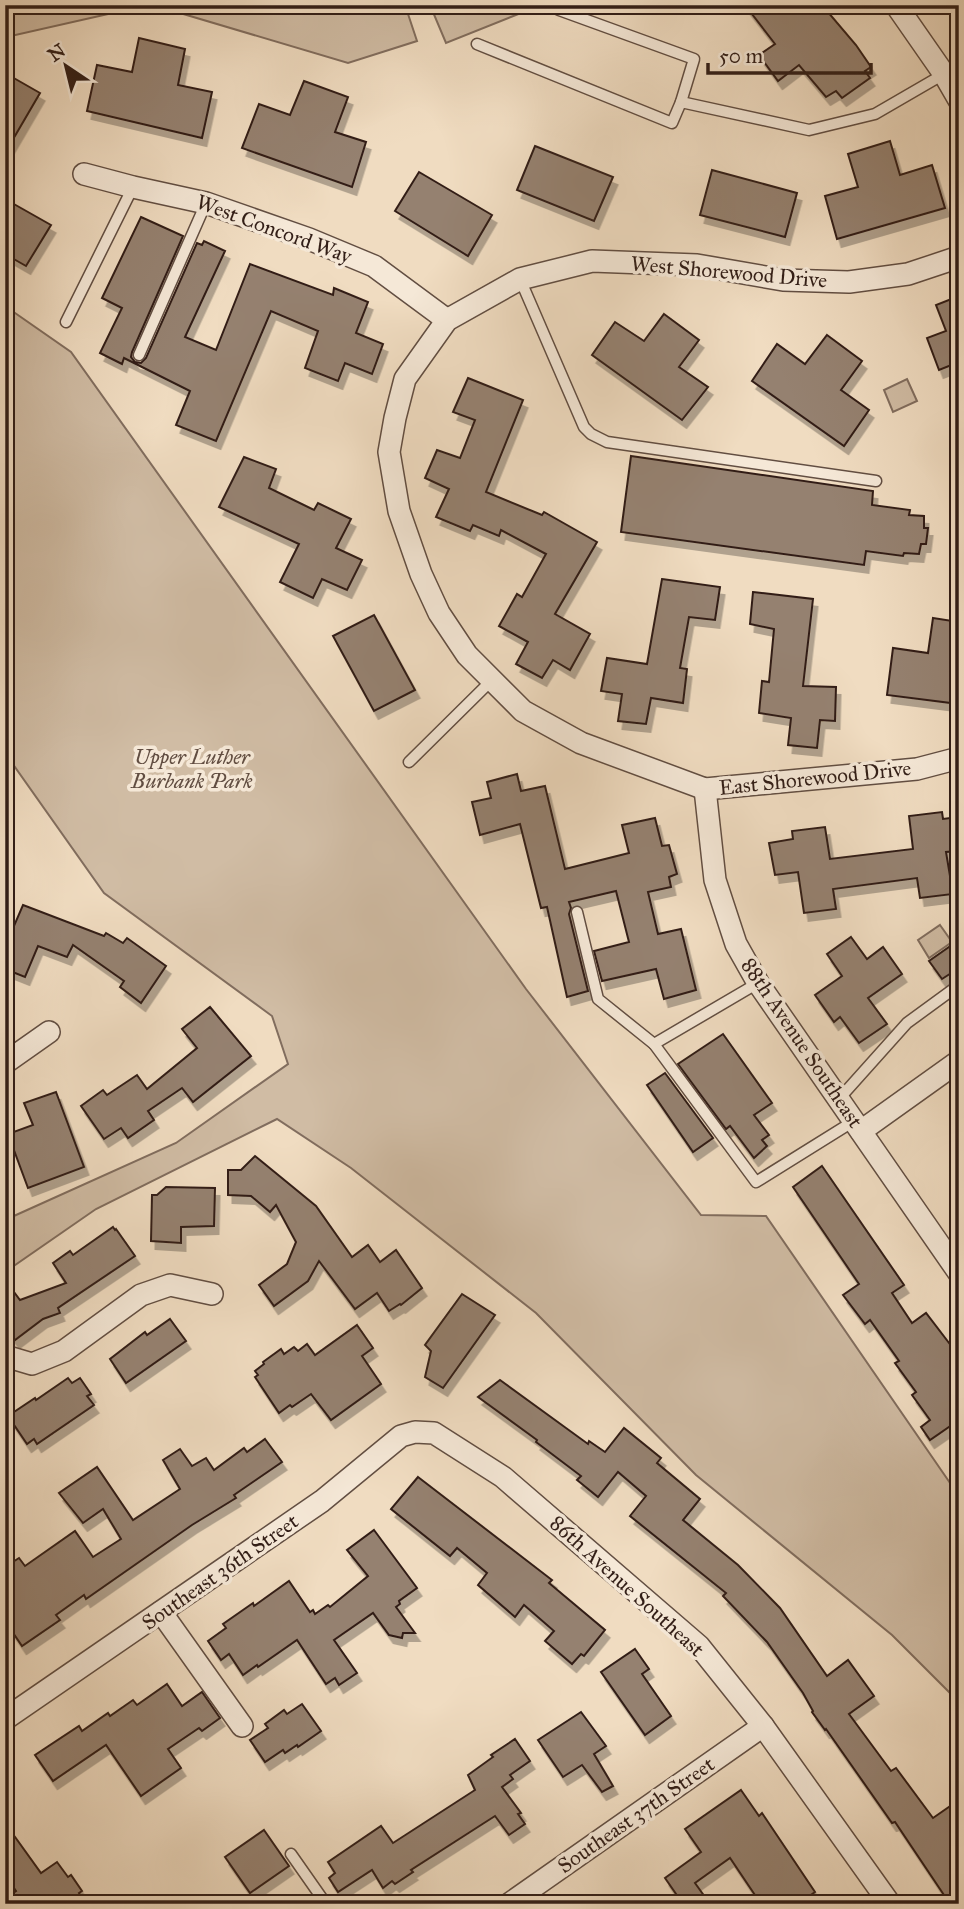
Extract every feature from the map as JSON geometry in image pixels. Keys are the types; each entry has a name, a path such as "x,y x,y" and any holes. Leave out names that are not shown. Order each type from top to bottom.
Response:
{"street":[{"path":"896,5 959,100"},
{"name":"West Concord Way","path":"84,174 206,203 309,239 374,266 447,320"},
{"name":"West Shorewood Drive","path":"421,574 399,511 389,452 405,379 447,320 520,279 592,261 697,265 783,280 849,282 908,274 959,257"},
{"name":"East Shorewood Drive","path":"421,574 439,612 467,654 523,711 581,743 705,789 917,769 959,758"},
{"name":"88th Avenue Southeast","path":"705,789 715,880 736,944 758,983 959,1273"},
{"path":"5,1063 49,1032"},
{"path":"857,1126 959,1061"},
{"path":"5,1356 32,1364 64,1351 141,1295 170,1285 212,1294"},
{"name":"Southeast 36th Street","path":"5,1719 322,1501 401,1436 415,1432 434,1433"},
{"name":"86th Avenue Southeast","path":"434,1433 503,1477 699,1646 763,1726 890,1904"},
{"path":"161,1612 242,1726"},
{"name":"Southeast 37th Street","path":"509,1904 763,1726"}],"lane":[{"path":"477,44 672,123 694,59 559,10"},
{"path":"681,102 809,130 875,114 944,74"},
{"path":"66,322 133,187"},
{"path":"139,355 206,203"},
{"path":"520,279 584,427 591,434 607,442 876,481"},
{"path":"409,762 492,680"},
{"path":"577,912 598,999 654,1044 756,1182 857,1126"},
{"path":"654,1044 758,983"},
{"path":"839,1100 907,1023 959,985"},
{"path":"291,1854 326,1904"}],"green space":[{"path":"5,5 148,5 11,36 5,34"},
{"path":"153,5 405,5 417,41 348,63"},
{"path":"430,5 541,5 446,43"},
{"name":"Upper Luther Burbank Park","path":"5,306 71,352 526,989 701,1215 766,1216 959,1496 959,1702 892,1635 696,1475 536,1313 351,1168 277,1119 96,1209 5,1272 5,1220 176,1143 288,1064 272,1016 104,893 5,753"},
{"path":"907,379 917,401 893,412 884,390"},
{"path":"940,925 952,942 929,958 918,940"}],"building":[{"path":"745,5 822,5 871,67 865,71 870,78 842,98 836,91 826,97 799,65 778,81 759,55 775,44"},
{"path":"139,38 185,49 178,85 212,92 202,138 87,111 97,65 132,72"},
{"path":"5,73 40,93 5,153"},
{"path":"304,81 348,97 335,132 366,142 352,187 242,148 259,104 290,115"},
{"path":"890,141 900,175 932,165 945,208 837,239 825,196 858,187 848,154"},
{"path":"535,146 613,177 594,221 517,190"},
{"path":"712,170 797,193 785,237 700,215"},
{"path":"419,172 492,215 468,256 395,211"},
{"path":"5,199 51,225 26,266 5,254"},
{"path":"141,217 183,236 132,352 131,357 135,362 141,363 146,358 197,243 202,245 204,241 225,251 185,337 216,350 250,264 333,295 334,288 368,302 356,333 383,344 372,374 345,363 338,381 305,368 318,331 271,311 216,441 176,425 190,391 124,358 122,364 100,353 122,308 102,298"},
{"path":"959,296 959,362 939,370 927,338 946,331 936,305"},
{"path":"664,314 699,340 679,367 708,387 682,420 592,355 615,322 644,341"},
{"path":"827,335 862,361 841,390 869,410 844,446 752,381 777,344 805,364"},
{"path":"468,378 523,400 486,492 542,515 544,512 597,542 555,614 590,634 570,670 553,660 542,678 516,664 528,642 499,626 517,594 522,597 546,554 501,530 499,536 473,525 470,531 436,517 449,489 425,478 437,450 460,458 475,420 453,412"},
{"path":"631,456 873,491 872,505 910,510 909,515 924,516 924,528 928,528 926,544 921,544 919,554 904,553 903,556 866,551 864,565 621,532"},
{"path":"244,457 276,469 269,488 314,510 318,503 351,519 336,548 362,560 347,590 322,579 313,598 280,582 299,544 219,507"},
{"path":"662,579 720,587 715,620 689,617 680,668 687,669 683,703 651,698 646,724 618,721 622,694 601,691 607,658 647,664"},
{"path":"753,592 813,599 803,686 836,687 835,721 820,720 817,748 788,745 791,718 759,713 762,681 769,682 774,629 750,624"},
{"path":"374,615 415,690 374,711 333,636"},
{"path":"933,618 959,622 959,704 887,695 893,648 928,653"},
{"path":"517,774 521,791 545,786 565,869 629,853 622,825 655,818 662,846 669,845 677,874 669,877 671,887 648,892 658,934 681,929 696,990 664,999 656,969 602,981 594,951 629,942 616,891 569,902 569,914 588,991 567,997 547,907 541,908 520,824 480,835 472,802 491,798 487,782"},
{"path":"942,812 943,819 959,817 959,851 946,852 953,894 920,898 917,878 833,889 836,909 804,913 798,872 775,875 769,843 793,839 792,831 825,827 830,859 913,849 909,816"},
{"path":"23,905 104,936 106,933 123,943 127,938 166,966 141,1003 120,987 124,981 73,945 67,957 38,946 25,977 5,969 5,922 14,926"},
{"path":"851,937 867,959 883,947 902,974 868,998 887,1024 859,1043 840,1017 834,1022 815,995 842,976 827,954"},
{"path":"959,940 959,968 942,979 929,961"},
{"path":"210,1007 251,1056 193,1102 182,1088 148,1111 154,1120 128,1138 121,1128 104,1139 81,1106 103,1090 107,1095 137,1075 147,1089 197,1048 182,1029"},
{"path":"723,1034 772,1103 754,1115 769,1135 762,1140 767,1146 754,1158 730,1126 726,1129 678,1064"},
{"path":"665,1073 713,1138 693,1152 647,1085"},
{"path":"56,1092 84,1167 28,1188 8,1134 33,1125 24,1103"},
{"path":"255,1156 316,1206 352,1257 368,1245 380,1262 396,1250 422,1288 389,1311 377,1293 355,1309 319,1261 308,1281 274,1306 259,1285 287,1264 296,1242 276,1205 270,1212 251,1196 228,1195 228,1170 241,1170"},
{"path":"822,1166 904,1285 892,1293 912,1323 926,1313 959,1356 959,1420 930,1440 921,1427 930,1420 912,1395 916,1392 895,1363 899,1361 870,1320 865,1324 843,1295 859,1284 793,1187"},
{"path":"166,1187 215,1188 214,1226 181,1227 181,1243 151,1241 152,1195 157,1195"},
{"path":"113,1227 135,1256 58,1308 60,1313 43,1319 15,1340 5,1327 5,1280 20,1300 66,1283 53,1263 70,1251 73,1255"},
{"path":"462,1294 495,1315 443,1388 425,1377 431,1351 425,1345"},
{"path":"170,1319 186,1341 126,1383 110,1359 145,1332 147,1335"},
{"path":"357,1325 373,1348 362,1356 381,1384 331,1420 311,1394 279,1413 255,1377 258,1375 255,1371 281,1349 284,1354 294,1347 298,1351 307,1344 315,1355"},
{"path":"68,1378 72,1383 80,1378 91,1394 87,1396 94,1405 37,1444 34,1439 27,1444 8,1416"},
{"path":"500,1380 588,1444 589,1441 605,1452 624,1428 661,1458 657,1463 700,1499 683,1520 738,1565 780,1608 827,1676 848,1660 874,1696 849,1714 891,1771 896,1768 933,1818 959,1800 959,1904 950,1904 895,1822 892,1823 812,1712 803,1693 767,1642 723,1596 726,1593 630,1516 646,1496 618,1472 598,1497 577,1480 581,1476 478,1397"},
{"path":"265,1439 282,1462 234,1495 236,1498 192,1525 86,1599 84,1595 56,1615 60,1620 22,1646 5,1621 5,1567 19,1558 25,1566 75,1531 93,1557 121,1539 103,1509 83,1523 59,1493 97,1467 133,1520 180,1489 163,1460 180,1449 192,1466 206,1458 214,1470 244,1448 247,1452"},
{"path":"418,1477 552,1580 549,1583 605,1630 584,1656 581,1654 572,1664 545,1641 554,1631 524,1605 515,1617 478,1585 487,1573 457,1548 450,1556 391,1509"},
{"path":"374,1530 417,1588 399,1601 400,1604 396,1607 415,1633 403,1633 402,1638 389,1635 373,1613 334,1640 357,1673 339,1685 335,1678 326,1684 297,1640 243,1675 229,1654 221,1660 208,1641 226,1628 223,1624 289,1581 310,1612 313,1610 315,1614 328,1605 330,1607 368,1576 347,1550"},
{"path":"635,1649 649,1669 642,1674 671,1716 645,1735 601,1672"},
{"path":"167,1684 182,1706 202,1692 220,1718 202,1731 199,1728 168,1749 181,1768 141,1796 106,1745 53,1781 35,1755 79,1726 82,1731 133,1700 137,1705"},
{"path":"302,1704 321,1731 298,1747 297,1745 285,1753 283,1750 265,1762 250,1740 268,1728 265,1724 284,1710 287,1714"},
{"path":"581,1712 606,1746 594,1754 613,1786 602,1792 582,1765 563,1777 538,1740"},
{"path":"515,1739 530,1761 510,1775 513,1779 502,1787 521,1813 518,1814 525,1824 509,1835 495,1816 411,1870 413,1872 395,1884 392,1881 383,1888 372,1870 338,1892 329,1878 335,1873 328,1862 381,1826 393,1843 475,1790 468,1775"},
{"path":"741,1790 759,1816 762,1813 815,1892 798,1904 761,1904 730,1858 695,1883 710,1904 683,1904 665,1878 701,1852 685,1829"},
{"path":"5,1823 41,1873 57,1862 68,1877 71,1875 82,1891 79,1893 86,1904 5,1904 5,1899 16,1891 5,1875"},
{"path":"264,1830 289,1866 250,1893 225,1857"}]}
